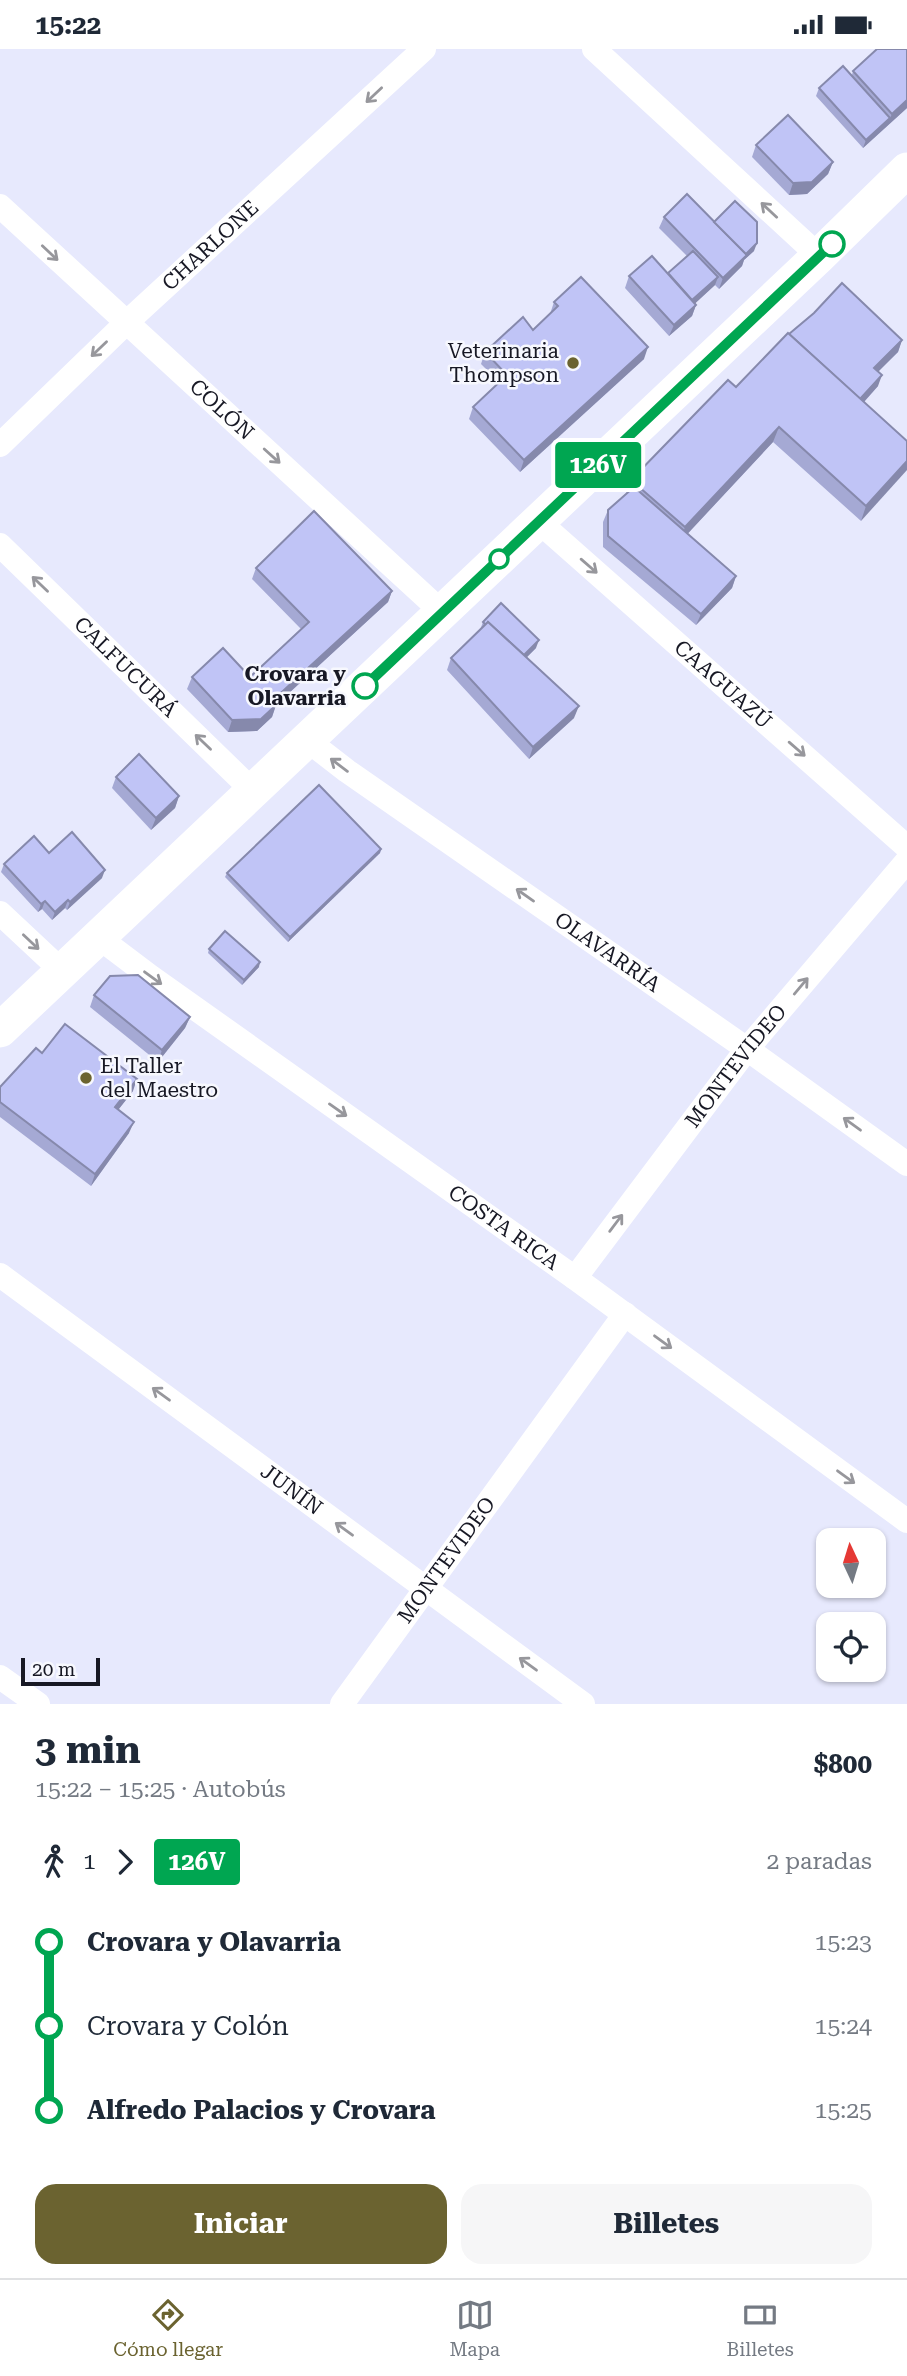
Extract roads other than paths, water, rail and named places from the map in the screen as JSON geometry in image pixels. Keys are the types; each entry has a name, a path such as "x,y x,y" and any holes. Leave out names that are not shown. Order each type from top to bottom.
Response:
{"main road":[{"path":"0,1030 819,256 902,183"}],"street":[{"name":"CHARLONE","path":"0,445 126,323 424,49"},
{"path":"594,49 819,256"},
{"name":"COLÓN","path":"0,206 442,612"},
{"name":"CAAGUAZÚ","path":"538,521 907,847"},
{"name":"CALFUCURÁ","path":"0,545 252,790"},
{"name":"OLAVARRÍA","path":"307,740 347,771 747,1048 907,1164"},
{"name":"MONTEVIDEO","path":"575,1278 747,1048 907,861"},
{"path":"0,913 62,971"},
{"name":"COSTA RICA","path":"98,937 625,1314 907,1521"},
{"name":"JUNÍN","path":"0,1275 583,1704"},
{"name":"MONTEVIDEO","path":"342,1704 625,1314"},
{"path":"0,1677 38,1704"}],"place":[{"name":"Veterinaria Thompson","path":"573,363"},
{"name":"Crovara y Olavarria","path":"365,686"},
{"name":"El Taller del Maestro","path":"86,1078"}]}
